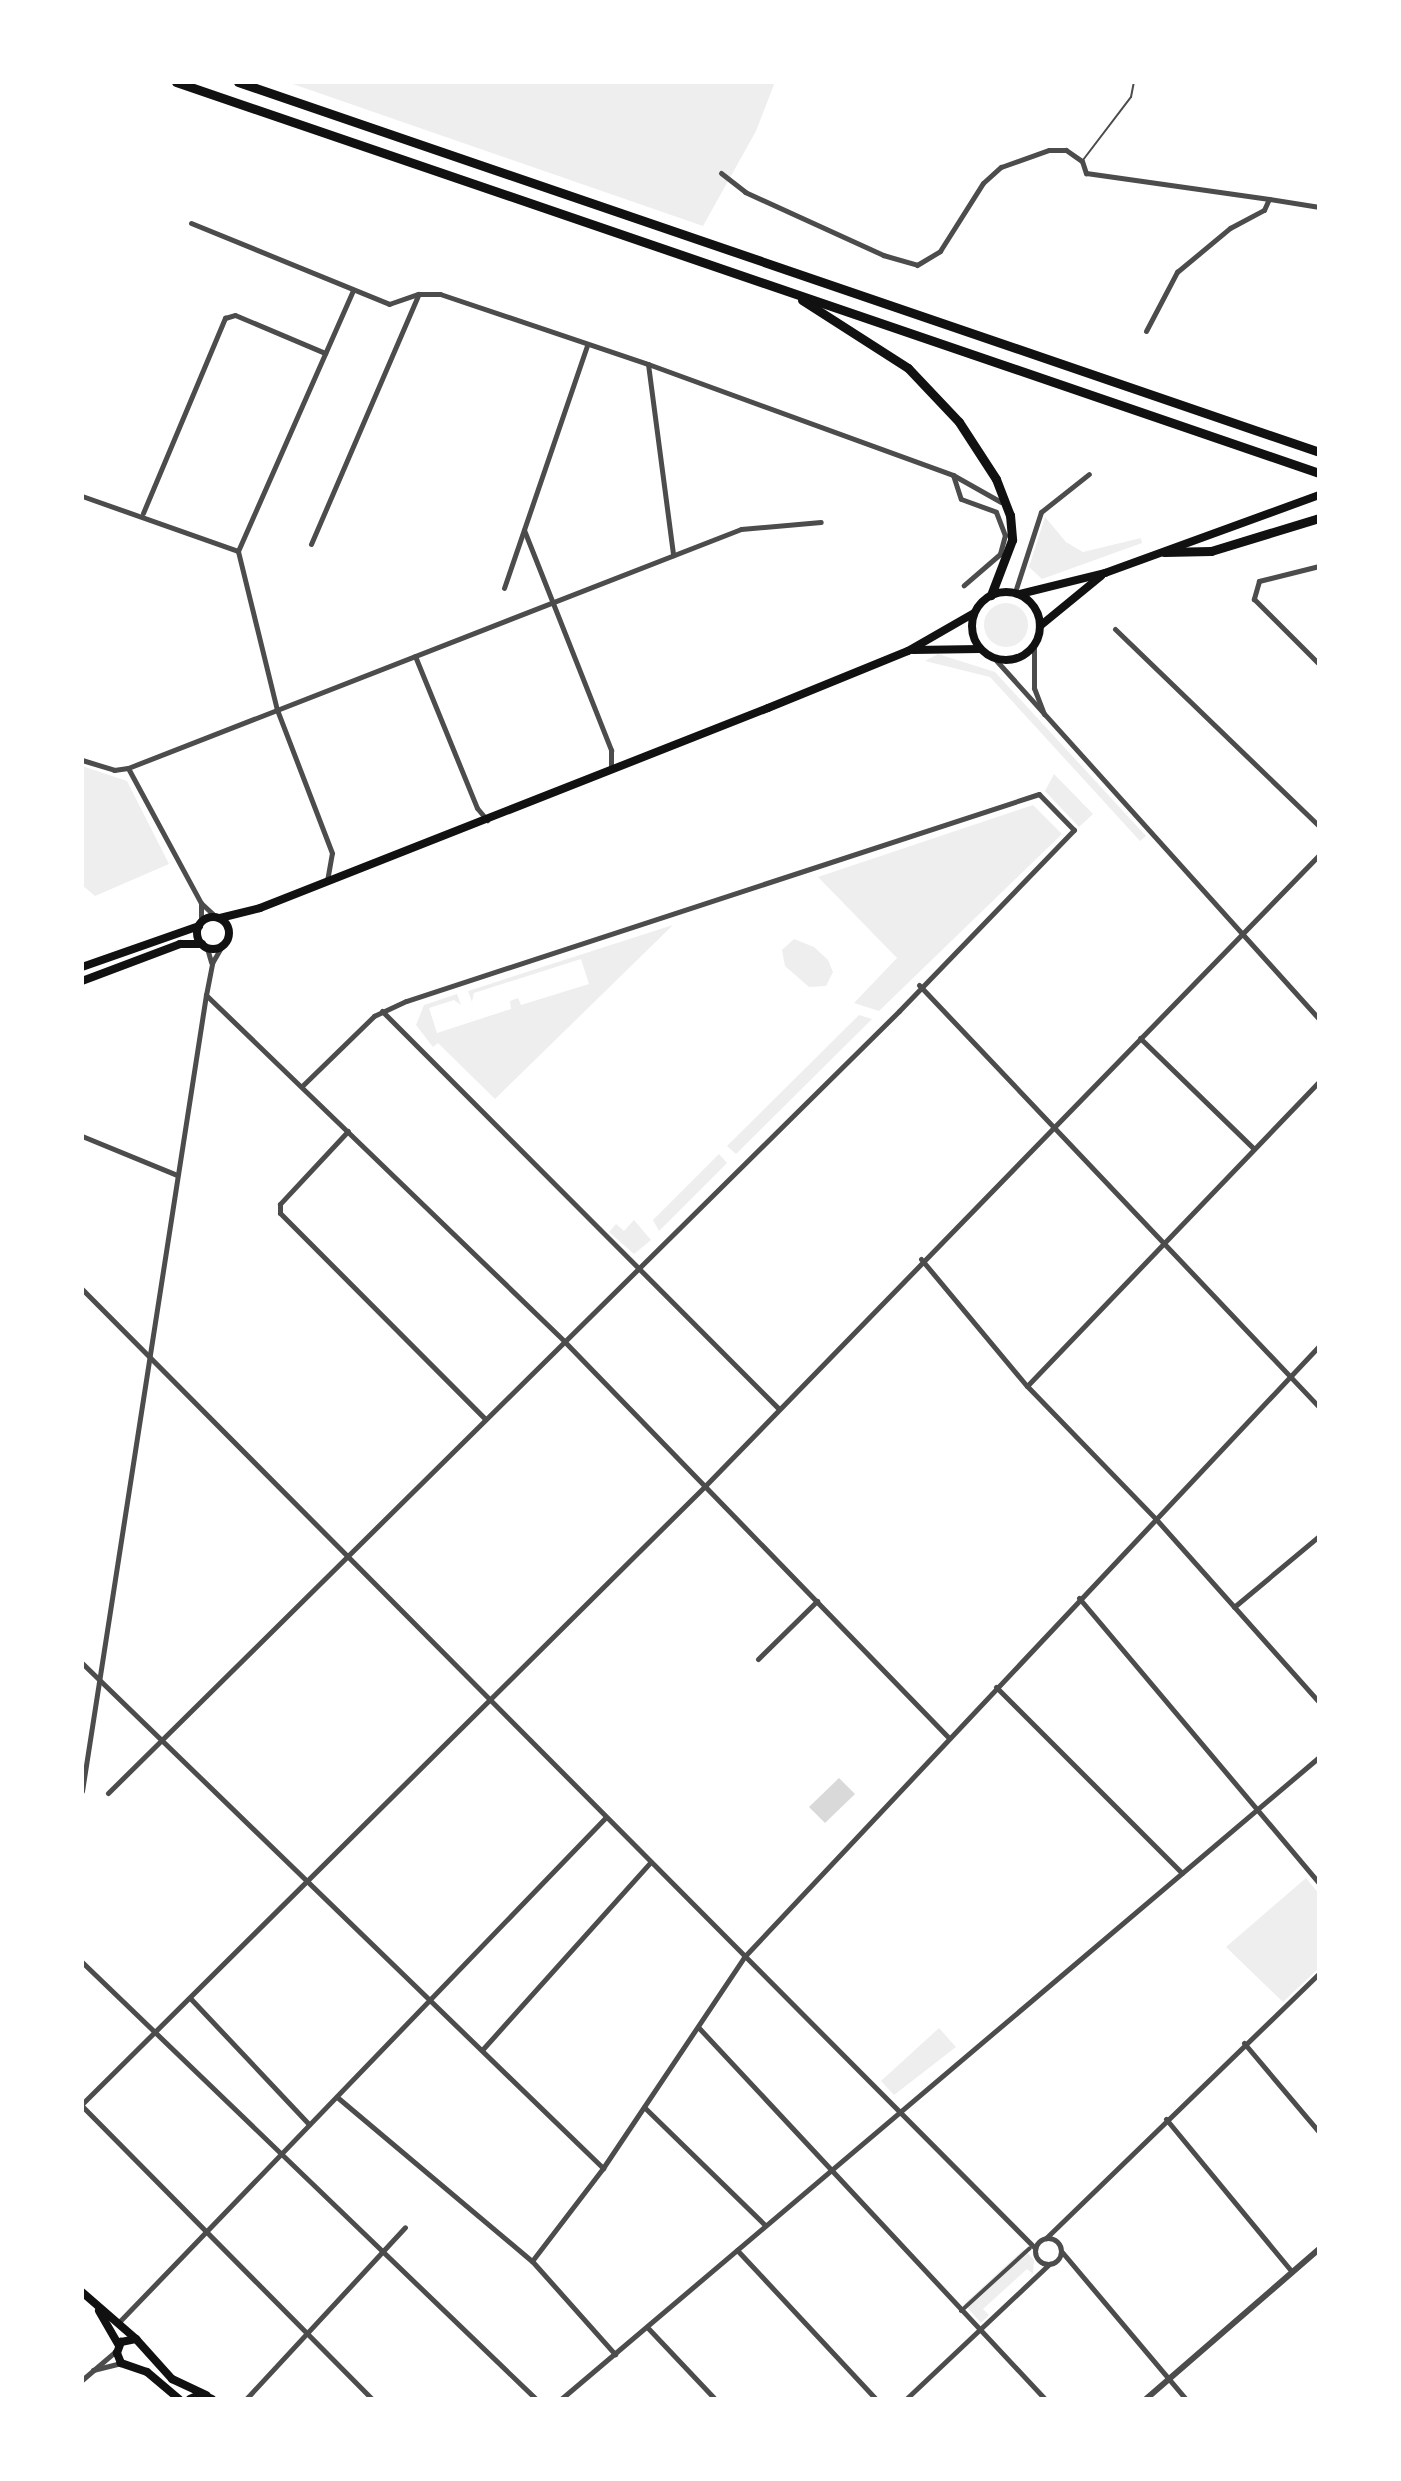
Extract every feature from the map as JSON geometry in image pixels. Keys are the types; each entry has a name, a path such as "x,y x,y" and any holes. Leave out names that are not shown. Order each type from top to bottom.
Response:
{"highway":[{"path":"176,82 1319,473"},
{"path":"238,82 1319,452"},
{"path":"789,292 898,361 935,394 996,479 1010,515 1009,557 991,595"},
{"path":"1164,552 1211,551 1319,518"}],"main road":[{"path":"82,967 218,918 248,913 327,883 908,651 974,613 991,595 1017,593 1105,573 1319,495"},
{"path":"1040,626 1105,573"},
{"path":"908,651 980,649 994,658 1016,659 1034,646 1040,626 1038,611 1017,593"},
{"path":"974,613 972,629 980,649"},
{"path":"82,981 180,944 222,946 229,931 248,913"},
{"path":"218,918 229,931"},
{"path":"200,924 205,946"},
{"path":"82,2292 136,2339 172,2379 209,2397"},
{"path":"93,2304 118,2348 121,2363 144,2370 179,2399"},
{"path":"118,2348 136,2339"},
{"path":"190,2399 209,2397"}],"street":[{"path":"721,173 745,192 883,255 917,265 940,251 983,183 1001,167 1049,150 1066,150 1082,161 1086,173 1319,207"},
{"path":"1146,331 1177,272 1230,228 1264,210 1269,199"},
{"path":"191,223 389,304 418,294 440,294 648,364 953,475 1001,500 1010,515"},
{"path":"327,883 332,853 277,710 238,551 353,290"},
{"path":"311,544 418,294"},
{"path":"143,513 225,318 235,315 325,353"},
{"path":"504,588 587,346"},
{"path":"648,364 673,555"},
{"path":"1017,593 1041,512 1089,474"},
{"path":"953,475 961,499 996,512 1005,535 1000,554 964,585"},
{"path":"82,496 143,513 238,551"},
{"path":"82,760 114,770 128,768 741,529 821,522"},
{"path":"524,530 611,750 611,770"},
{"path":"1319,566 1259,581 1254,599 1319,664"},
{"path":"1115,629 1319,826"},
{"path":"1034,646 1034,688 1044,715"},
{"path":"415,656 477,808 488,820"},
{"path":"994,658 1319,1019"},
{"path":"128,768 201,903 218,918"},
{"path":"108,1793 164,1742 1074,830 1039,794 382,1011 302,1086"},
{"path":"372,2399 82,2105 156,2035 307,1880 705,1486 921,1259 1319,855"},
{"path":"200,924 201,903"},
{"path":"205,946 212,963"},
{"path":"82,1791 206,995 212,963 222,946"},
{"path":"919,985 1319,1407"},
{"path":"206,995 564,1341 948,1737"},
{"path":"382,1011 779,1409"},
{"path":"1140,1038 1253,1148"},
{"path":"1027,1386 1319,1081"},
{"path":"348,1131 280,1204 280,1213 485,1419"},
{"path":"82,1136 177,1175"},
{"path":"921,1259 1027,1386 1155,1518 1319,1702"},
{"path":"82,1289 150,1354 346,1559 900,2112 1032,2248 1037,2260 1048,2265"},
{"path":"532,2261 603,2168 744,1957 1319,1346"},
{"path":"1234,1607 1319,1536"},
{"path":"1079,1598 1319,1883"},
{"path":"758,1659 817,1601"},
{"path":"82,1663 603,2168"},
{"path":"996,1687 1182,1873"},
{"path":"561,2399 1319,1757"},
{"path":"118,2323 605,1818"},
{"path":"482,2050 650,1863"},
{"path":"82,1962 536,2399"},
{"path":"961,2311 1046,2238 1319,1973"},
{"path":"191,1999 309,2124"},
{"path":"699,2028 1045,2399"},
{"path":"1244,2043 1319,2132"},
{"path":"337,2097 532,2261 615,2354"},
{"path":"644,2107 765,2225"},
{"path":"1166,2119 1292,2272"},
{"path":"246,2399 405,2227"},
{"path":"1046,2238 1058,2242 1062,2252 1186,2399"},
{"path":"1146,2399 1168,2376 1319,2249"},
{"path":"737,2250 876,2399"},
{"path":"906,2399 1062,2252"},
{"path":"646,2327 715,2399"},
{"path":"82,2380 118,2348"},
{"path":"89,2373 121,2363"}],"lane":[{"path":"1082,161 1131,97 1134,82"}],"shaded area":[{"path":"287,82 775,82 756,131 703,226"},
{"path":"1045,517 1066,542 1083,552 1141,538 1142,543 1042,579 1029,567"},
{"path":"1006,603 1021,610 1028,625 1021,640 1006,647 991,640 984,625 991,610"},
{"path":"938,654 995,672 1146,836 1140,841 990,677 925,661"},
{"path":"82,766 127,781 169,864 95,896 82,885"},
{"path":"1054,774 1093,814 1079,827 1045,791"},
{"path":"1033,805 1062,834 879,1011 854,1003 897,958 818,877"},
{"path":"673,925 495,1099 438,1043 433,1047 416,1025 424,1005 457,994 461,1005 454,1000 429,1008 437,1033 511,1009 510,1001 518,998 521,1005 589,984 581,959 474,993 472,1002 468,991"},
{"path":"794,939 814,947 828,960 833,972 826,986 809,987 785,966 782,950"},
{"path":"859,1015 872,1019 736,1154 727,1146"},
{"path":"719,1154 727,1163 659,1231 653,1220"},
{"path":"634,1220 651,1240 634,1254 609,1232 616,1224 624,1231"},
{"path":"839,1778 855,1794 825,1823 809,1807"},
{"path":"1306,1878 1319,1894 1319,1968 1283,2002 1226,1947"},
{"path":"939,2028 956,2047 894,2095 881,2081"},
{"path":"1024,2249 1034,2260 1033,2274 1027,2269 983,2309 989,2315 981,2323 964,2304"}]}
